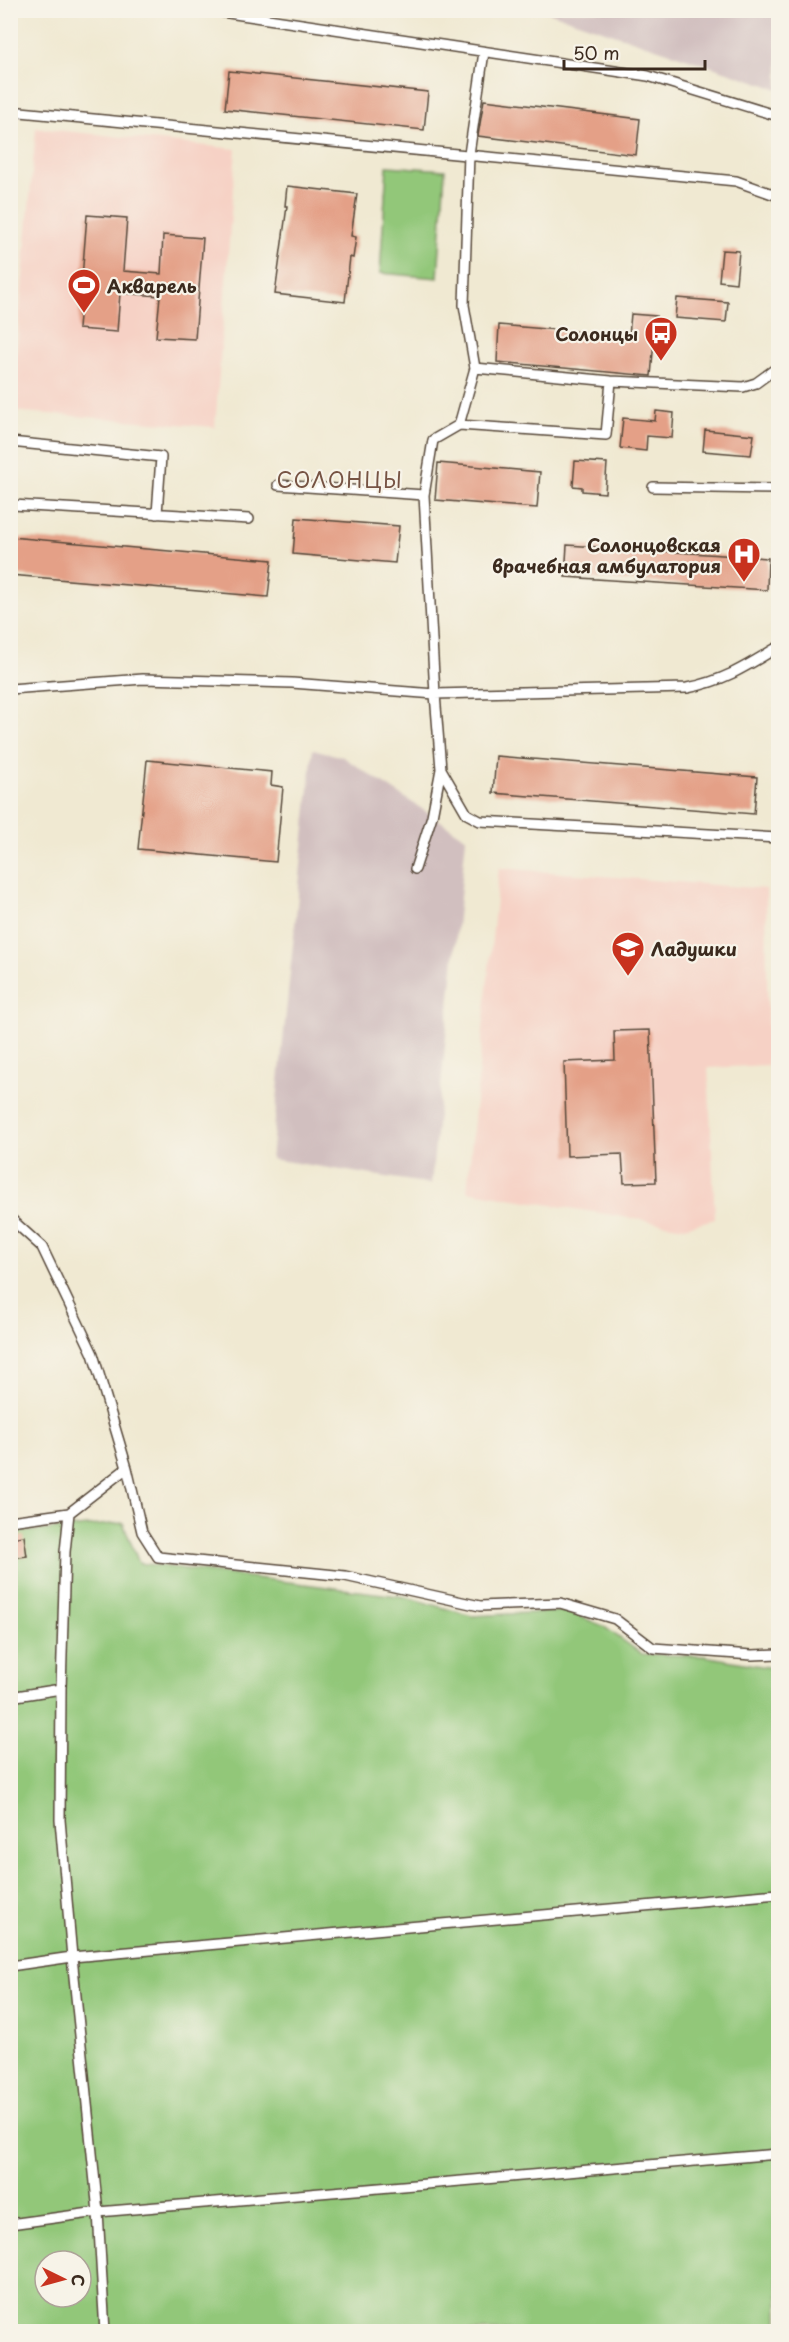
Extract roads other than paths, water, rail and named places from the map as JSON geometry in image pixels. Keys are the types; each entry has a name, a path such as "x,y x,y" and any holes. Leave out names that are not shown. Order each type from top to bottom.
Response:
{"lane":[{"path":"207,10 648,76 778,116"},
{"path":"459,425 475,368 464,306 469,154 484,52"},
{"path":"10,111 736,181 778,196"},
{"path":"475,368 611,381 743,387 756,383 778,367"},
{"path":"415,869 432,816 441,769 424,495 433,440 459,425 606,435 611,381"},
{"path":"10,442 161,457 157,514"},
{"path":"278,485 424,495"},
{"path":"653,487 778,489"},
{"path":"13,505 249,519"},
{"path":"10,689 143,679 292,683 435,694 687,688 710,683 736,673 778,646"},
{"path":"441,769 467,814 480,821 778,838"},
{"path":"10,1218 42,1247 93,1354 127,1468 142,1532 158,1557 345,1576 480,1606 560,1603 615,1619 653,1648 752,1655 778,1654"},
{"path":"10,1521 69,1513 127,1468"},
{"path":"69,1513 65,1551 60,1820 98,2212 105,2331"},
{"path":"10,1697 61,1689"},
{"path":"10,1966 72,1957 778,1894"},
{"path":"10,2224 98,2212 778,2154"}],"place":[{"name":"Акварель","path":"84,314"},
{"name":"Солонцы","path":"661,362"},
{"name":"Солонцовская врачебная амбулатория","path":"744,583"},
{"name":"Ладушки","path":"628,977"}],"district":[{"name":"СОЛОНЦЫ","path":"340,479"}]}
